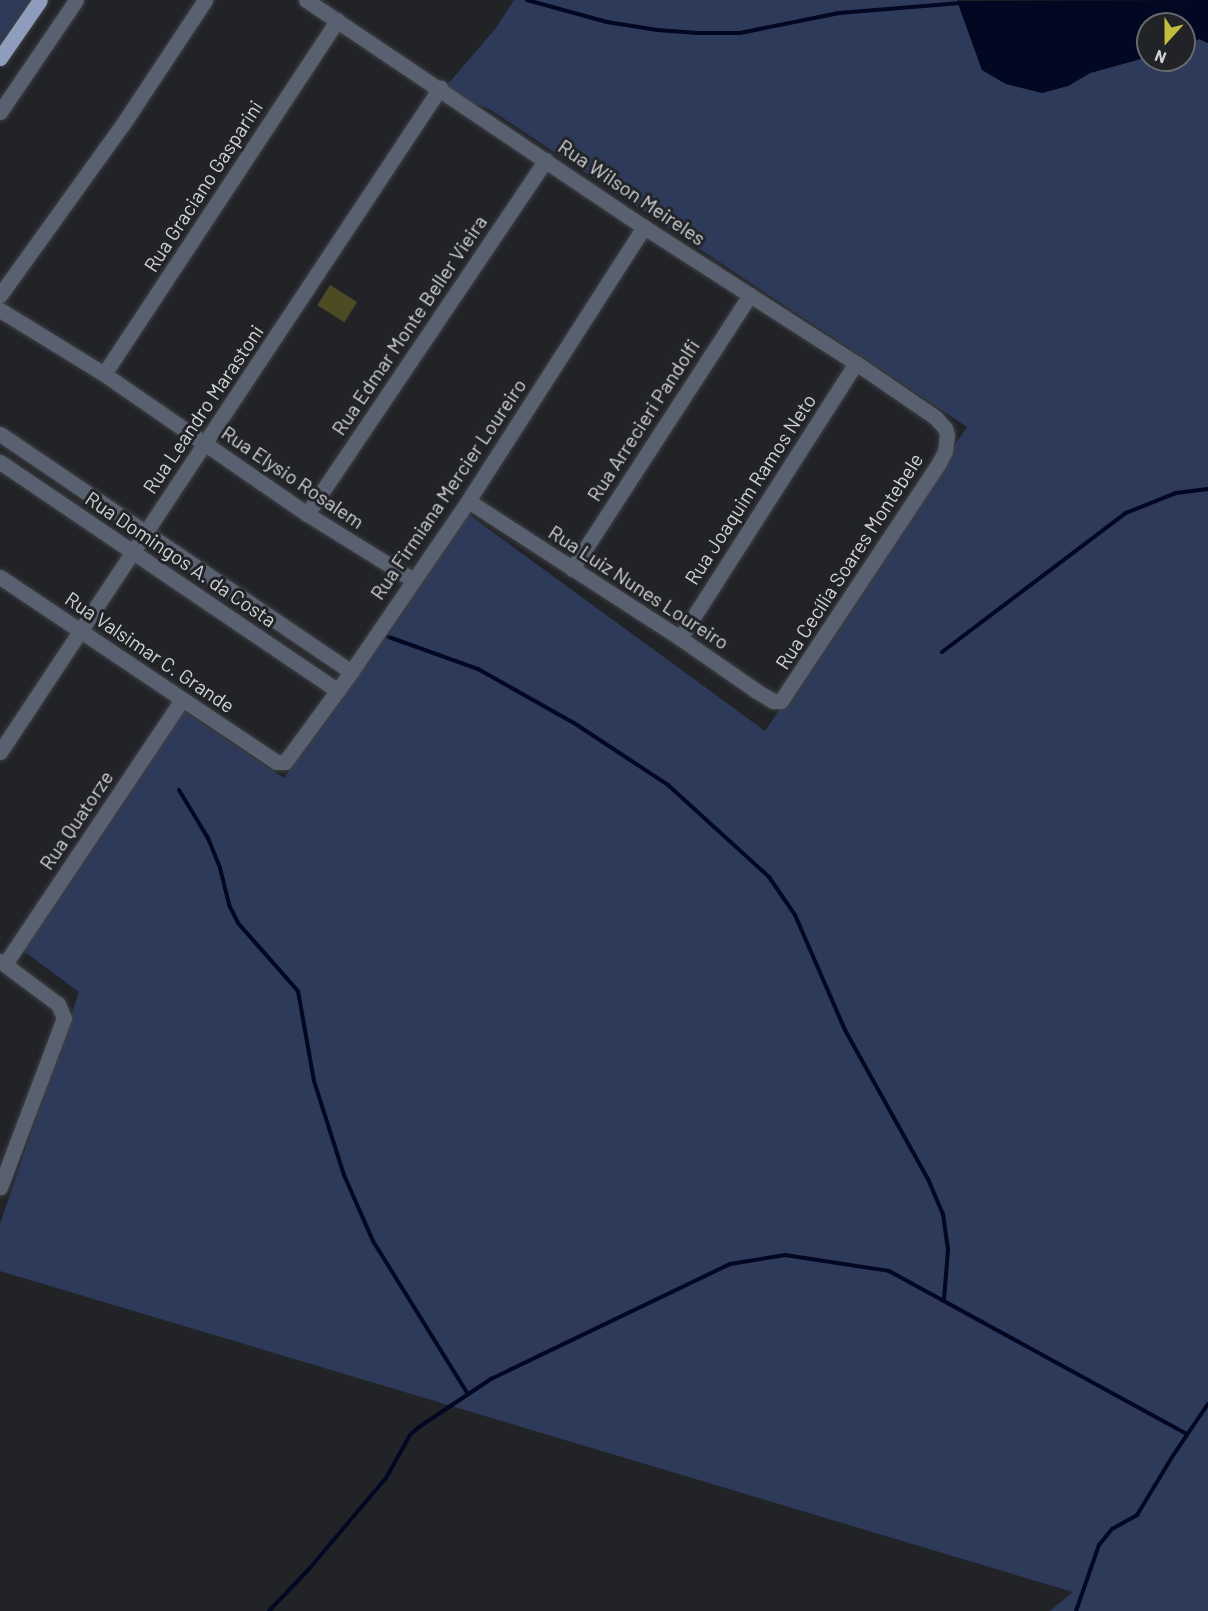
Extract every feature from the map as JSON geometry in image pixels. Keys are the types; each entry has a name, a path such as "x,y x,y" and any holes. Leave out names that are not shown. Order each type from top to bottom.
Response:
{"main road":[{"path":"0,58 40,0"}],"street":[{"path":"0,112 76,0"},
{"path":"0,294 123,124 204,0"},
{"name":"Rua Wilson Meireles","path":"306,0 440,88 644,228 856,363 935,417"},
{"name":"Rua Graciano Gasparini","path":"104,374 337,20"},
{"name":"Rua Leandro Marastoni","path":"0,752 440,88"},
{"name":"Rua Edmar Monte Beller Vieira","path":"307,514 546,160"},
{"name":"Rua Firmiana Mercier Loureiro","path":"276,762 288,760 338,691 412,579 468,501 644,228"},
{"name":"Rua Arrecieri Pandolfi","path":"572,569 750,295"},
{"name":"Rua Elysio Rosalem","path":"0,310 104,374 307,514 412,579"},
{"name":"Rua Joaquim Ramos Neto","path":"680,638 856,363"},
{"name":"Rua Cecília Soares Montebele","path":"786,696 939,463 945,451 947,435 945,428 935,417"},
{"name":"Rua Domingos A. da Costa","path":"0,434 351,672"},
{"name":"Rua Domingos A. da Costa","path":"0,462 338,691"},
{"path":"30,483 43,464"},
{"name":"Rua Luiz Nunes Loureiro","path":"468,501 773,701 781,701 786,696"},
{"name":"Rua Valsimar C. Grande","path":"0,577 276,762"},
{"path":"236,621 250,603"},
{"name":"Rua Quatorze","path":"2,963 182,700"},
{"path":"0,1187 64,1018 58,1004 2,963"}],"shaded area":[{"path":"0,0 31,0 0,46"},
{"path":"514,0 957,0 982,70 1068,86 1090,73 1136,60 1136,72 1196,72 1196,41 1199,39 1208,43 1208,1611 1050,1611 1073,1592 0,1271 0,1224 79,992 18,947 178,707 284,778 464,511 765,731 967,427 491,110 442,91 496,28"},
{"path":"1208,0 1208,43 1199,39 1196,41 1196,12 1136,12 1136,60 1090,73 1068,86 1042,93 1006,84 982,70 957,1"}],"building":[{"path":"330,285 357,302 344,322 317,305"}],"waterway":[{"path":"527,0 607,22 657,30 698,33 740,33 839,13 961,3"},
{"path":"942,652 1126,513 1176,493 1208,489"},
{"path":"386,636 478,669 574,723 668,785 769,877 795,915 845,1030 928,1179 943,1214 948,1250 944,1300"},
{"path":"179,790 208,838 220,868 229,905 238,923 298,991 314,1081 344,1175 373,1241 468,1394"},
{"path":"269,1611 309,1569 386,1478 410,1435 419,1427 491,1379 730,1264 785,1255 889,1271 1187,1434"},
{"path":"1076,1611 1099,1545 1112,1529 1137,1515 1208,1404"}]}
